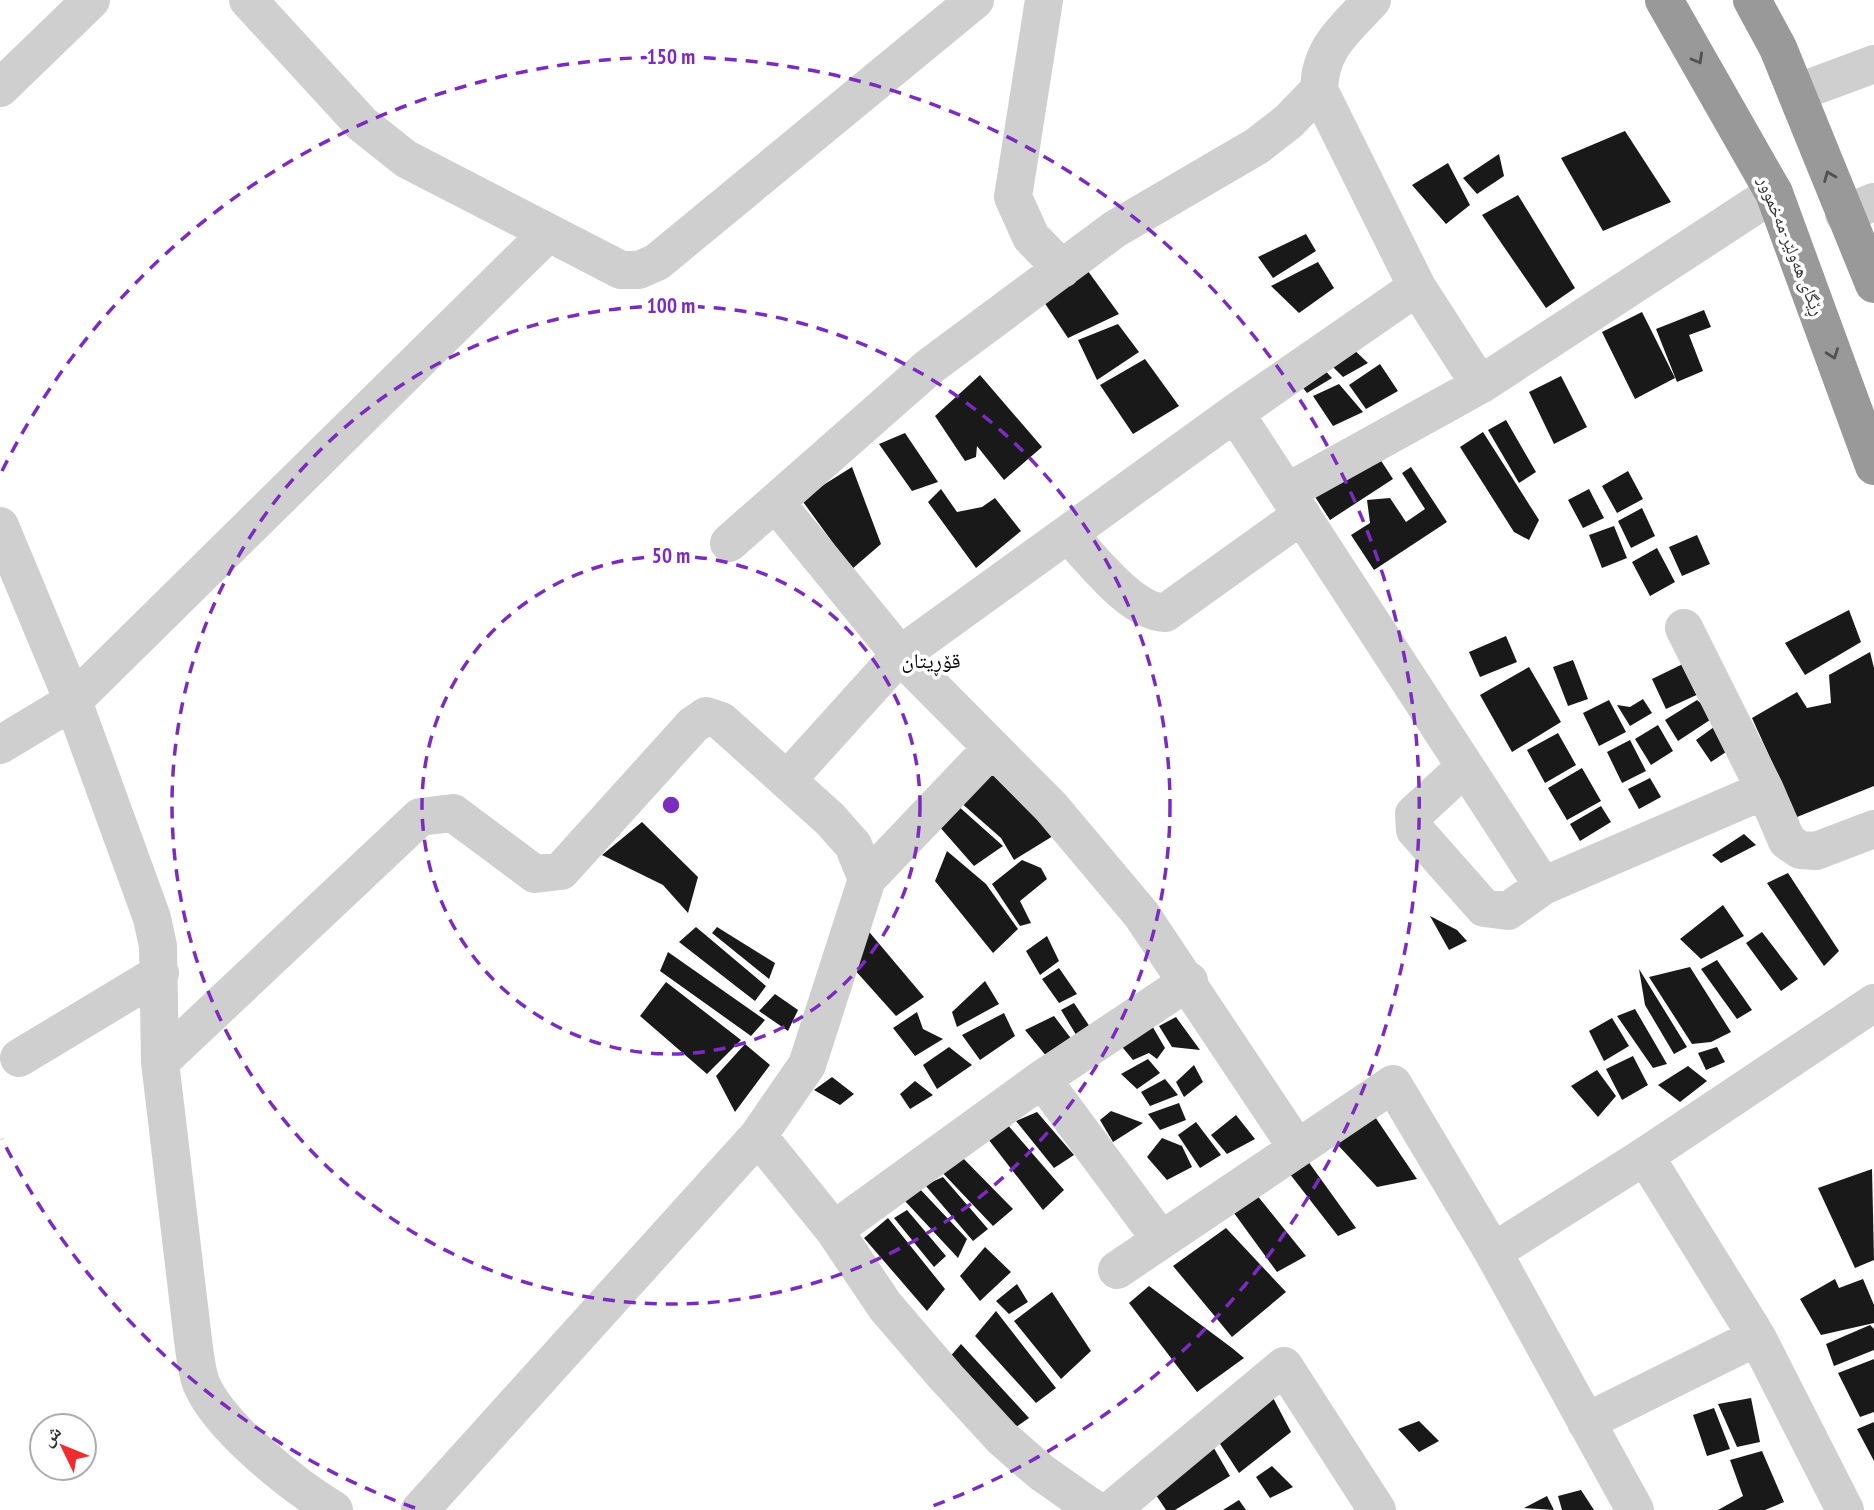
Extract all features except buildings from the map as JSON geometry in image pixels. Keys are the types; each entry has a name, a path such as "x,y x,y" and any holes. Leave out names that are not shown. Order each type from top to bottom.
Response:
{"highway":[{"name":"ڕێگای هەولێر-مەخموور","path":"1664,0 1774,193 1874,466"},
{"path":"1752,0 1778,48 1796,93 1859,208 1874,284"}],"street":[{"path":"0,88 91,0"},
{"path":"248,0 362,124 406,159 621,270 639,270 657,262 969,2"},
{"path":"1044,0 1013,197 1031,237 1062,269"},
{"path":"1373,0 1326,50 1320,70 1319,90 1418,288 1480,385"},
{"path":"1796,93 1874,64"},
{"path":"729,542 929,368 1115,229 1257,146 1289,121 1319,90"},
{"path":"1068,534 1134,602 1152,612 1165,613 1295,503 1774,193"},
{"path":"0,745 73,701 548,233"},
{"path":"787,780 900,655 1235,413 1418,288"},
{"path":"1235,413 1543,886"},
{"path":"776,503 900,655 1060,818 1141,914 1189,981 1297,1147"},
{"path":"0,526 73,701 152,918 160,973 160,1062 193,1340 201,1382 225,1418 250,1444 296,1485 334,1510"},
{"path":"1684,628 1765,790 1787,841 1800,850 1816,851 1874,829"},
{"path":"160,1062 420,817 453,813 535,874 561,871 693,725 706,716 721,721 830,819 852,845 867,878"},
{"path":"419,1510 758,1136 807,1065 867,878 992,748"},
{"path":"1465,767 1414,814 1415,830 1484,908 1508,911 1543,886 1765,790"},
{"path":"19,1058 160,973"},
{"path":"834,1230 1042,1079 1189,981"},
{"path":"1493,1252 1645,1156 1874,1003"},
{"path":"1042,1079 1161,1240"},
{"path":"1117,1270 1393,1084 1493,1252 1635,1510"},
{"path":"758,1136 834,1230 885,1306 1002,1438 1041,1472 1095,1510"},
{"path":"1645,1156 1757,1337 1846,1510"},
{"path":"1586,1422 1757,1337"},
{"path":"1111,1510 1284,1366 1377,1510"}],"district":[{"name":"قۆڕیتان","path":"931,661"}]}
